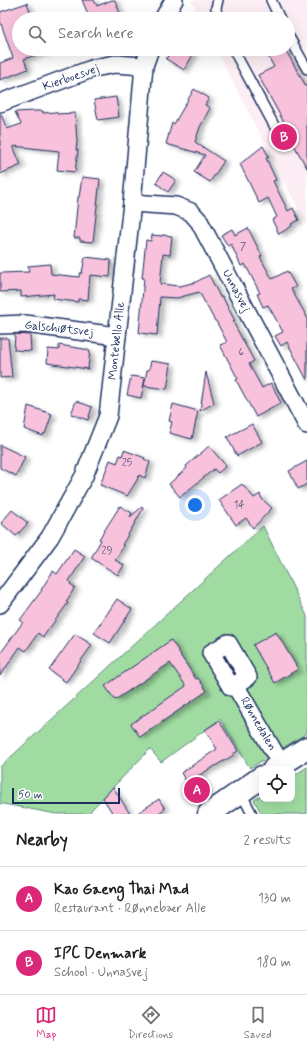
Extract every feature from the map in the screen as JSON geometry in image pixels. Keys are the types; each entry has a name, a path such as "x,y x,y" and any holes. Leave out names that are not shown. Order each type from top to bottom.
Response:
{"main road":[{"path":"278,766 307,748"},
{"path":"210,814 240,791 259,779"}],"street":[{"path":"167,12 174,0"},
{"name":"Montebello Alle","path":"0,604 50,537 84,476 108,416 132,203 144,66 148,56"},
{"name":"Kierboesvej","path":"0,103 94,68 115,64 144,66"},
{"name":"Unnasvej","path":"132,203 176,206 191,212 200,221 307,425"},
{"name":"Galschiøtsvej","path":"0,325 25,324 117,336"},
{"name":"Rønnedalen","path":"235,685 278,766"}],"lane":[{"path":"217,12 218,0"},
{"path":"271,0 277,12"},
{"path":"295,48 307,69"},
{"path":"237,56 276,129"},
{"path":"240,791 252,814"}],"shaded area":[{"path":"191,0 307,0 307,224 220,56 295,56 295,12 197,12"}],"green space":[{"path":"263,526 307,616 307,733 250,768 220,719 161,762 150,749 92,809 89,814 56,814 0,804 0,767"},
{"path":"307,767 307,814 262,814 254,800 259,797 259,802 295,802 295,775"}],"building":[{"path":"82,0 94,0 97,6 115,0 119,12 87,12"},
{"path":"27,3 30,12 12,12 12,55 0,21 0,12"},
{"path":"12,56 33,56 24,59 28,69 0,80 0,63 13,58"},
{"path":"168,56 192,56 184,70 166,59"},
{"path":"268,56 289,56 307,88 307,168 285,129 287,128 258,75 274,67"},
{"path":"194,89 209,98 205,105 210,108 200,127 195,142 224,161 210,182 194,172 205,155 166,144 172,123 174,124"},
{"path":"116,97 119,117 98,120 94,100"},
{"path":"43,111 43,113 56,112 57,114 75,113 77,142 76,150 78,150 75,172 57,170 59,151 13,146 21,165 0,174 0,114 7,129 21,124 15,112"},
{"path":"263,146 269,157 266,158 276,180 273,181 288,211 293,208 299,220 291,224 292,226 279,234 272,220 277,217 268,198 259,203 240,164"},
{"path":"163,172 176,180 168,192 156,183"},
{"path":"82,177 100,179 93,242 80,241 80,238 74,238 78,197"},
{"path":"248,228 262,256 260,257 272,279 287,271 296,287 291,289 307,317 307,380 287,342 281,346 275,336 283,332 268,305 263,307 257,294 260,293 245,264 241,266 231,244 228,246 221,235 232,229 235,235"},
{"path":"152,235 172,236 170,255 163,254 160,284 180,286 196,282 209,275 220,297 222,296 235,321 233,322 254,361 249,364 262,388 271,383 281,403 256,417 236,380 238,379 220,345 227,342 199,292 177,298 160,297 157,335 139,333 146,240 151,241"},
{"path":"85,257 111,260 110,277 90,275 88,300 78,299 78,302 53,299 54,294 21,297 21,291 0,292 0,273 29,272 28,266 50,264 51,274 79,277 80,273 82,273"},
{"path":"15,334 30,335 31,351 14,350"},
{"path":"0,338 8,338 12,377 0,378"},
{"path":"59,345 90,350 88,369 47,363 48,349 59,350"},
{"path":"151,361 171,364 167,389 144,386 147,370 149,370"},
{"path":"206,372 214,403 200,411"},
{"path":"131,376 145,378 141,398 127,395"},
{"path":"76,401 92,407 88,420 71,414"},
{"path":"173,404 198,411 192,439 169,433 172,422 169,421"},
{"path":"28,406 52,414 43,436 24,429"},
{"path":"252,424 262,442 237,456 227,437"},
{"path":"0,445 25,457 16,476 0,468"},
{"path":"209,446 226,466 218,473 214,469 180,497 169,484 187,468 186,466"},
{"path":"124,450 145,458 144,459 150,462 145,478 139,475 127,496 100,485 110,460 117,463"},
{"path":"307,461 307,484 298,489 289,471"},
{"path":"242,484 254,498 260,494 262,499 272,508 253,528 246,518 236,525 219,500"},
{"path":"120,506 132,513 130,517 142,507 143,509 115,560 124,565 118,575 91,558 101,540 99,539"},
{"path":"12,510 28,523 16,536 1,523"},
{"path":"74,549 85,556 69,581 71,583 70,584 75,587 66,602 68,603 43,637 38,633 26,651 20,647 0,676 0,654 23,622 20,620 42,590 53,571 57,574"},
{"path":"117,599 132,609 110,643 94,633"},
{"path":"276,632 298,669 275,683 253,645"},
{"path":"75,634 92,645 66,682 49,670"},
{"path":"171,640 196,679 198,678 207,691 140,737 131,724 186,686 170,663 115,700 105,686"},
{"path":"219,721 238,751 233,754 234,755 196,777 207,793 197,799 181,773 217,749 205,730"},
{"path":"113,787 130,814 113,814 103,798"},
{"path":"159,799 165,809 157,814 136,814"}],"place":[{"name":"IPC Denmark","path":"284,137"},
{"name":"Kao Gaeng Thai Mad","path":"197,790"}]}
